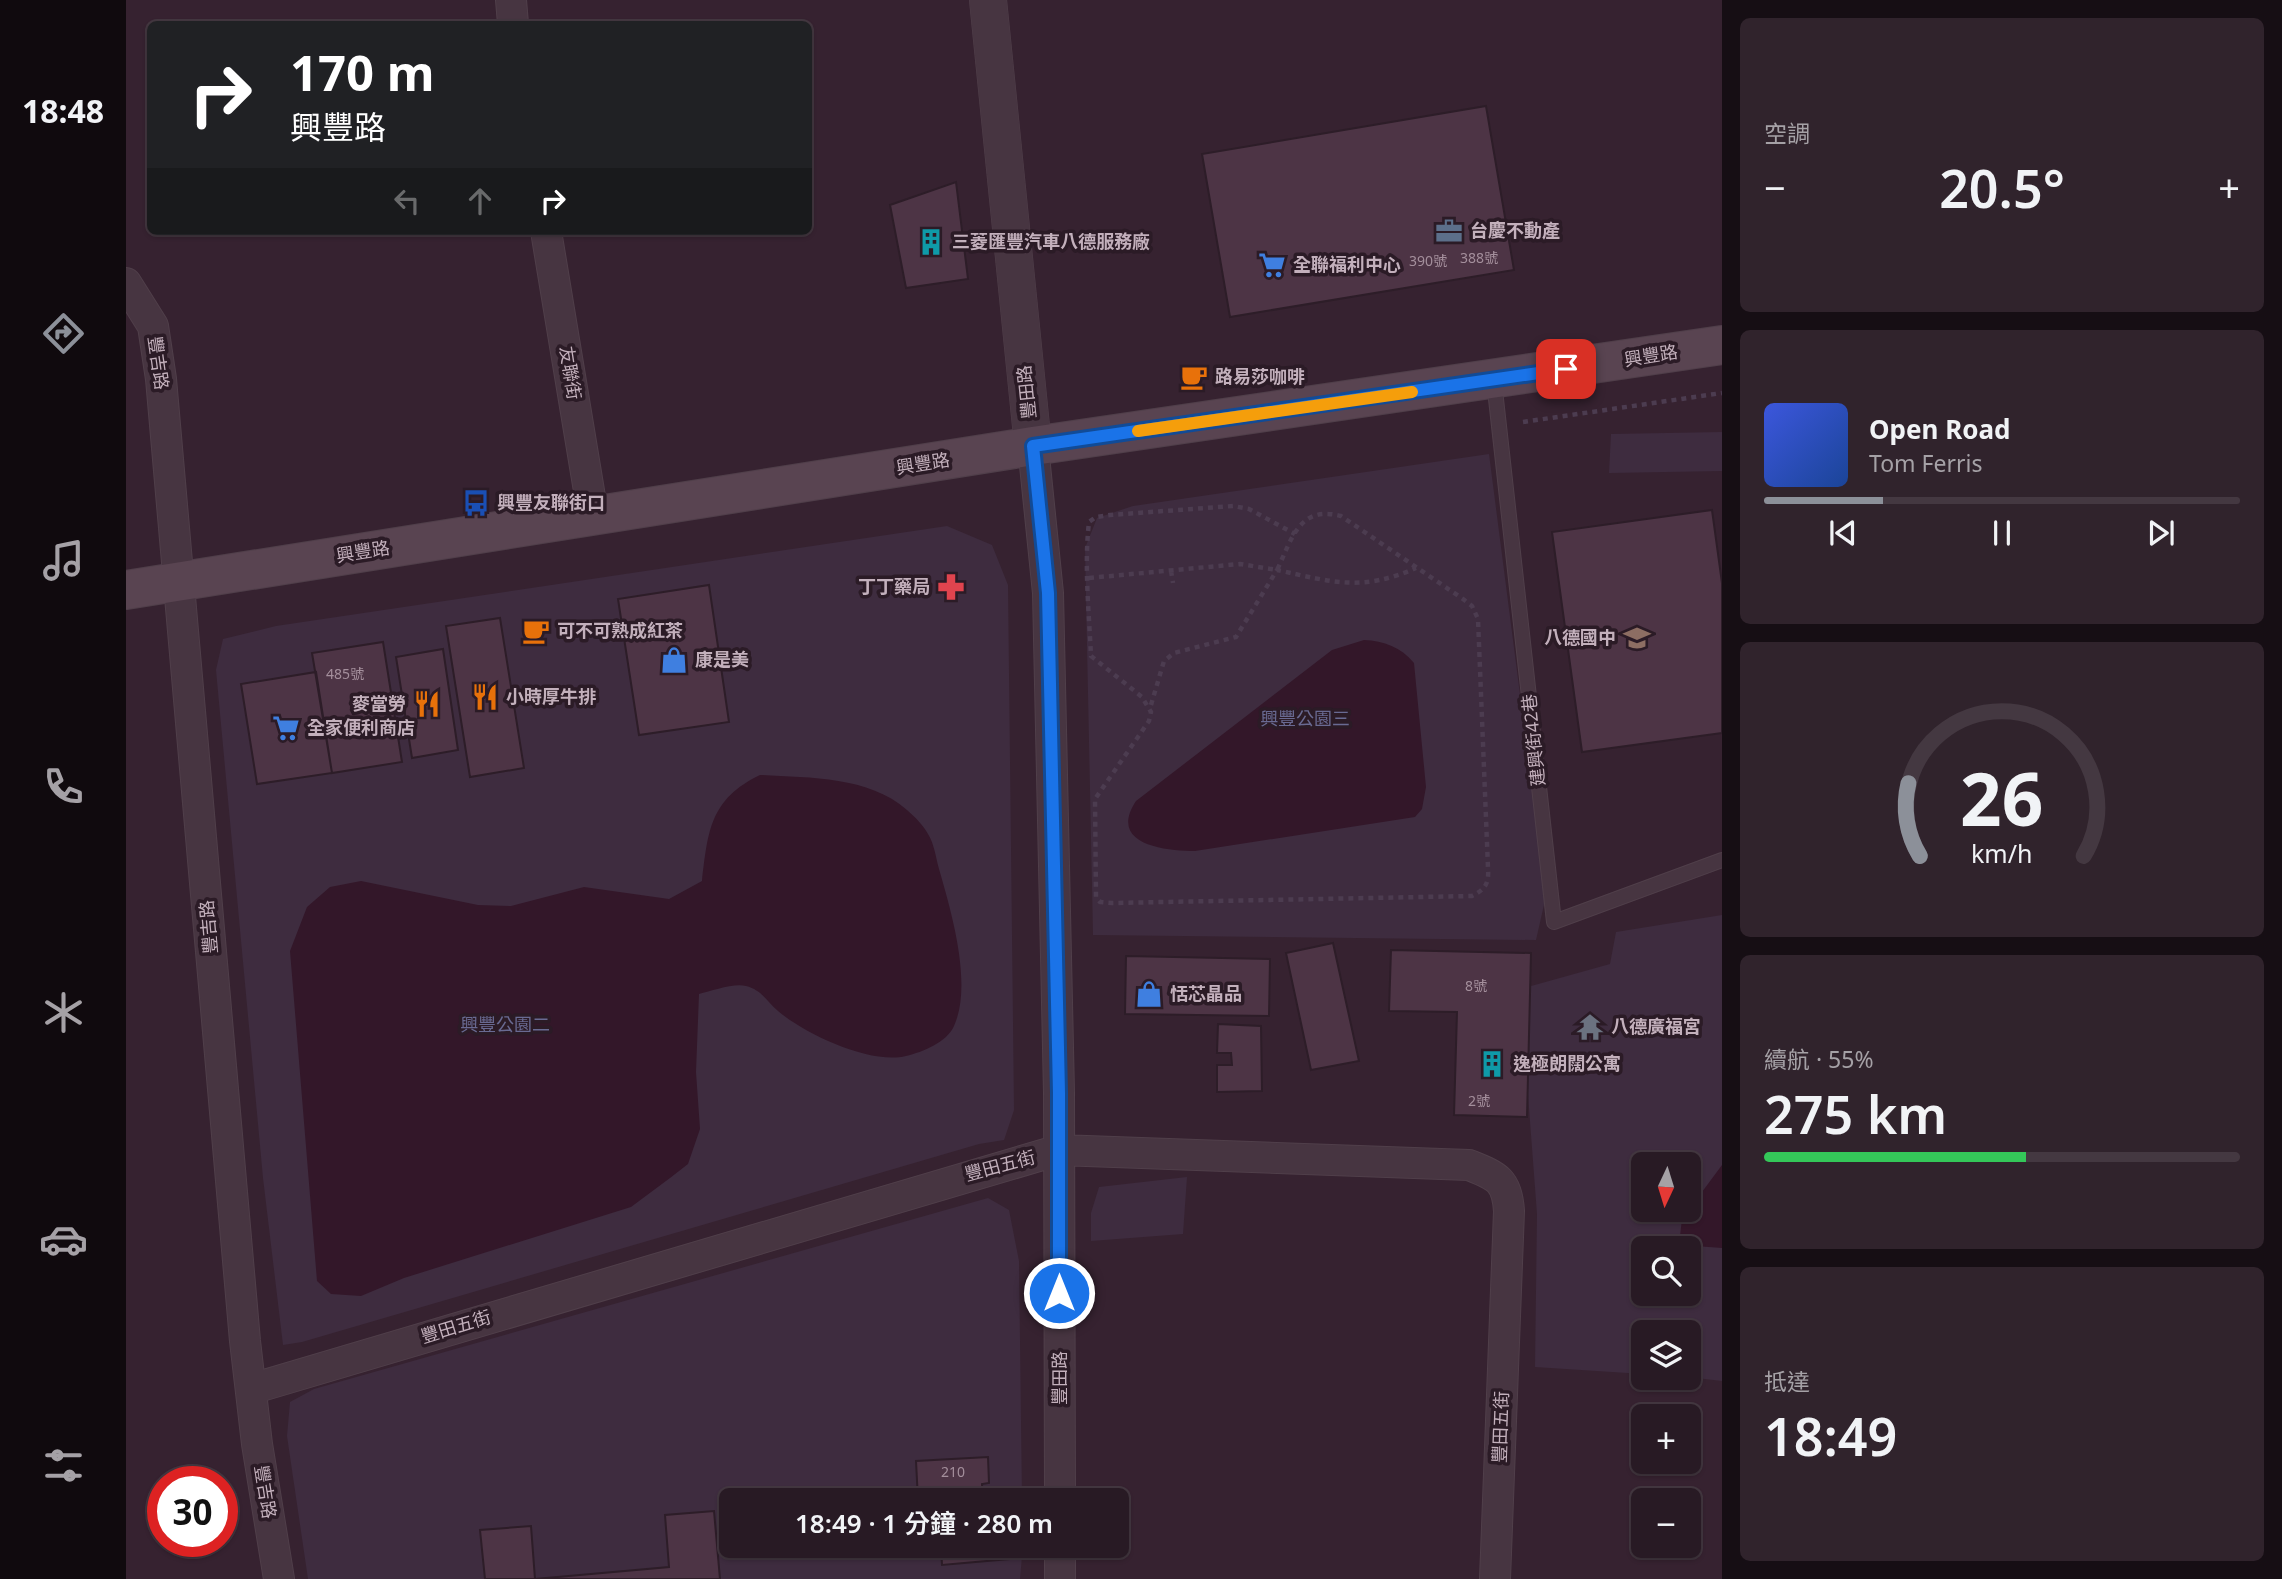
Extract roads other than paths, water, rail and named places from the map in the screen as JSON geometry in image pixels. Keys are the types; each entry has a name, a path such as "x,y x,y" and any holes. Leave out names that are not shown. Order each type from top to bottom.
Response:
{"main road":[{"name":"興豐路","path":"126,590 1033,446 1722,345"}],"street":[{"path":"512,0 513,21"},
{"name":"豐田路","path":"988,0 1048,593 1059,1150 1060,1488"},
{"name":"友聯街","path":"548,235 593,515"},
{"name":"豐吉路","path":"126,283 153,326 161,379 251,1389 279,1579"},
{"name":"豐田五街","path":"251,1389 1059,1150 1469,1165 1496,1176 1508,1194 1495,1579"},
{"path":"1060,1558 1060,1579"}],"lane":[{"name":"建興街42巷","path":"1493,380 1555,922 1722,860"}],"place":[{"name":"台慶不動產","path":"1449,231"},
{"name":"三菱匯豐汽車八德服務廠","path":"931,242"},
{"name":"全聯福利中心","path":"1272,265"},
{"name":"路易莎咖啡","path":"1194,377"},
{"name":"興豐友聯街口","path":"476,503"},
{"name":"丁丁藥局","path":"951,587"},
{"name":"可不可熟成紅茶","path":"536,631"},
{"name":"八德國中","path":"1637,638"},
{"name":"康是美","path":"674,660"},
{"name":"小時厚牛排","path":"485,697"},
{"name":"麥當勞","path":"427,704"},
{"name":"全家便利商店","path":"286,728"},
{"name":"恬芯晶品","path":"1149,994"},
{"name":"八德廣福宮","path":"1590,1027"},
{"name":"逸極朗闊公寓","path":"1492,1064"}],"park label":[{"name":"興豐公園三","path":"1305,719"},
{"name":"興豐公園二","path":"505,1025"}]}
